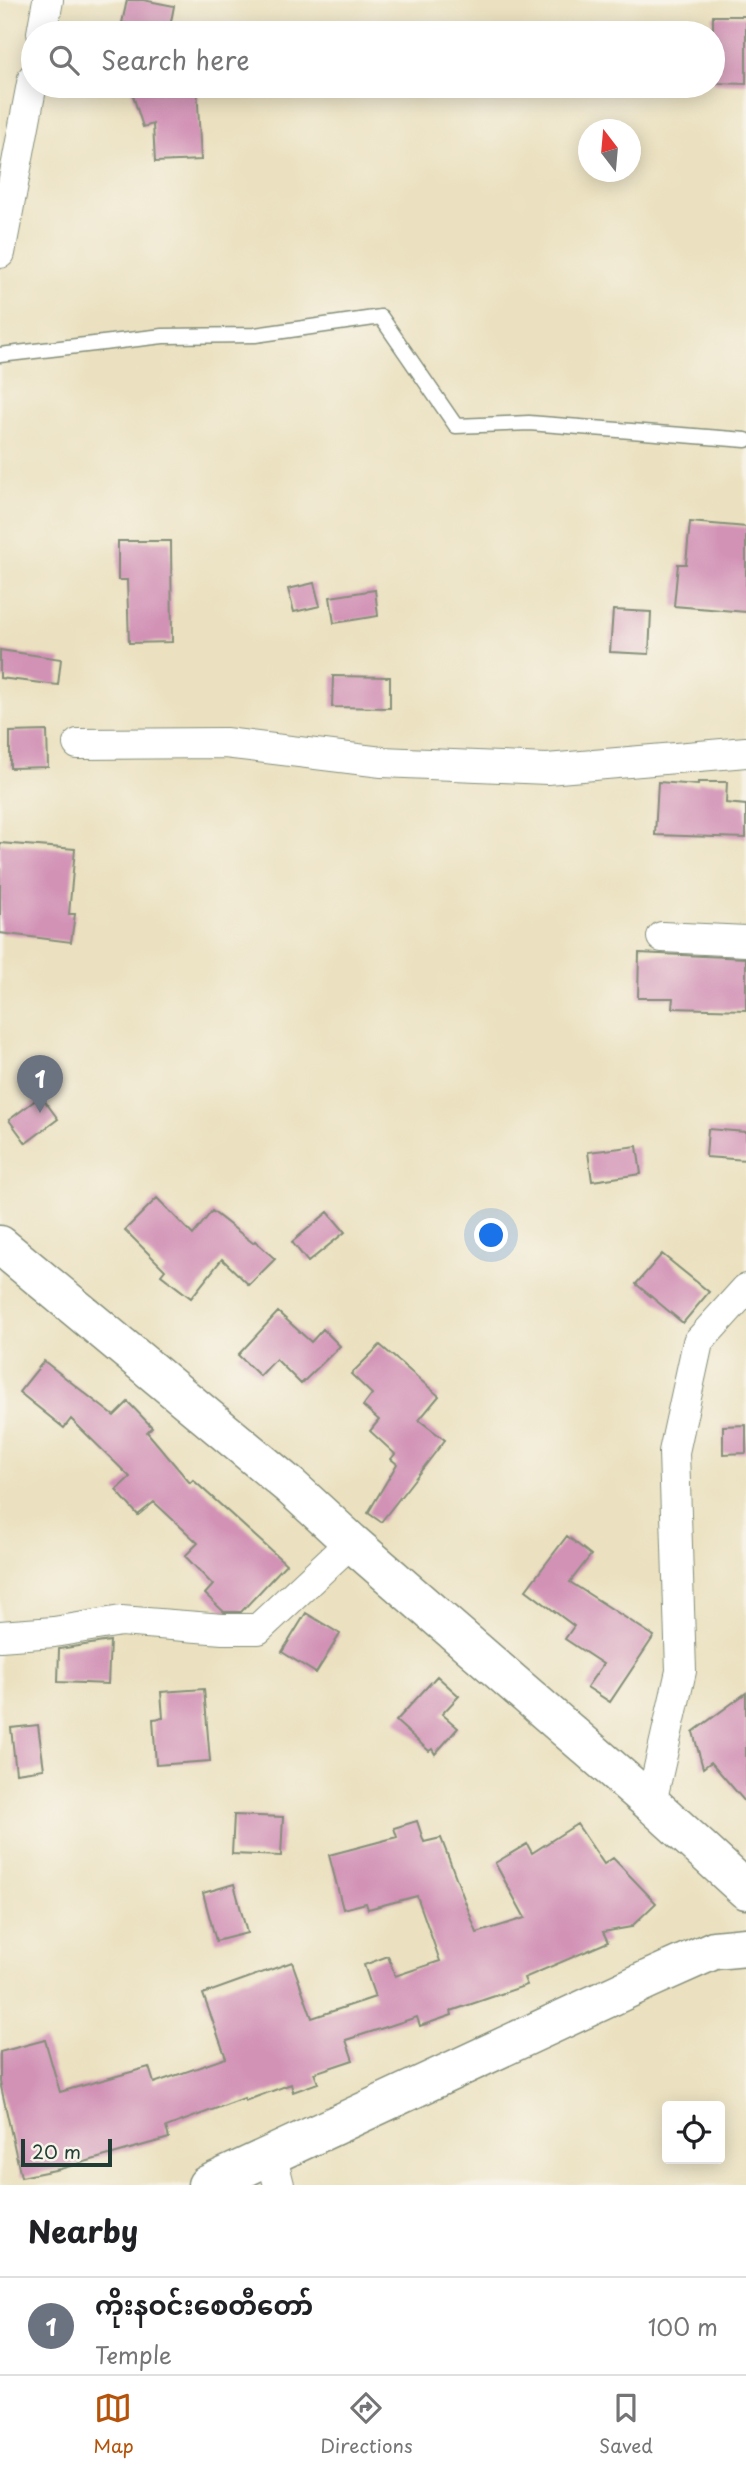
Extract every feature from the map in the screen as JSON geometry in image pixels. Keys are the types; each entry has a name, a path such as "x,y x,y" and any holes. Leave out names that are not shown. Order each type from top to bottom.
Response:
{"main road":[{"path":"0,1245 290,1486 651,1803 746,1890"},
{"path":"207,2185 275,2170 649,1979 714,1950 746,1947"}],"street":[{"path":"44,21 48,0"},
{"path":"0,253 29,98"},
{"path":"78,744 225,743 382,762 547,769 746,752"},
{"path":"662,937 746,941"},
{"path":"651,1803 681,1671 674,1452 698,1342 746,1289"},
{"path":"0,1636 54,1632 121,1620 223,1629 258,1629 351,1542"}],"lane":[{"path":"0,355 163,336 255,335 381,317 456,426 529,423 746,440"}],"building":[{"path":"127,0 174,6 171,21 122,21"},
{"path":"713,16 746,16 746,84 725,83 725,21 713,21"},
{"path":"134,98 198,98 201,160 155,162 153,124 143,127"},
{"path":"690,522 746,527 746,612 674,606 678,564 686,564"},
{"path":"118,541 171,541 172,642 129,643 127,580 118,580"},
{"path":"314,583 320,606 294,612 288,589"},
{"path":"375,590 378,616 334,623 330,597"},
{"path":"613,610 651,612 649,654 610,652"},
{"path":"0,650 61,659 58,685 0,678"},
{"path":"333,676 390,677 390,708 332,707"},
{"path":"47,731 48,767 10,768 10,732"},
{"path":"658,782 698,785 698,782 727,782 726,803 746,805 746,838 655,835"},
{"path":"0,843 75,849 69,914 75,914 71,942 0,933"},
{"path":"639,953 746,958 746,1010 672,1008 673,998 638,998"},
{"path":"41,1096 58,1119 26,1143 9,1120"},
{"path":"708,1129 746,1132 746,1160 706,1157"},
{"path":"637,1146 641,1174 592,1181 588,1152"},
{"path":"157,1198 193,1235 212,1211 253,1243 255,1241 275,1259 249,1285 222,1259 191,1298 161,1275 165,1270 125,1230"},
{"path":"328,1212 345,1232 308,1262 292,1242"},
{"path":"662,1254 709,1292 683,1323 636,1284"},
{"path":"278,1312 311,1342 323,1329 340,1346 301,1384 276,1359 260,1376 238,1355"},
{"path":"380,1345 439,1396 419,1420 445,1440 381,1522 368,1513 397,1464 391,1459 395,1454 370,1431 379,1420 363,1406 372,1394 351,1374"},
{"path":"44,1361 114,1416 128,1402 152,1427 147,1432 190,1483 193,1480 286,1564 241,1612 224,1612 205,1594 213,1585 185,1556 198,1543 154,1502 138,1515 116,1490 130,1477 71,1419 64,1428 19,1392"},
{"path":"746,1425 746,1453 723,1454 723,1426"},
{"path":"567,1536 591,1555 570,1582 654,1636 610,1702 587,1687 603,1664 565,1639 574,1626 526,1590"},
{"path":"306,1613 340,1634 316,1673 282,1652"},
{"path":"110,1641 108,1684 58,1682 59,1649"},
{"path":"437,1676 459,1696 442,1714 458,1728 435,1754 396,1721"},
{"path":"204,1689 210,1761 156,1765 153,1719 163,1718 161,1692"},
{"path":"746,1693 746,1803 711,1762 703,1768 693,1732"},
{"path":"38,1725 44,1769 16,1773 11,1728"},
{"path":"234,1815 283,1817 281,1856 232,1854"},
{"path":"417,1821 424,1842 441,1838 477,1933 525,1918 495,1863 527,1844 532,1853 577,1824 604,1864 613,1858 656,1903 631,1927 603,1932 608,1942 524,1978 527,1985 451,2011 452,2015 420,2026 417,2017 346,2040 353,2060 314,2073 318,2083 293,2092 291,2084 245,2101 244,2098 166,2127 169,2138 60,2169 21,2177 0,2082 0,2052 45,2040 60,2092 149,2067 154,2083 226,2058 203,1994 292,1962 312,2018 375,1997 364,1965 388,1956 395,1976 440,1961 417,1896 368,1909 366,1903 343,1909 329,1855 397,1837 394,1828"},
{"path":"234,1884 247,1933 216,1941 203,1893"}],"place":[{"name":"ကိုးနဝင်းစေတီတော်","path":"40,1113"}]}
